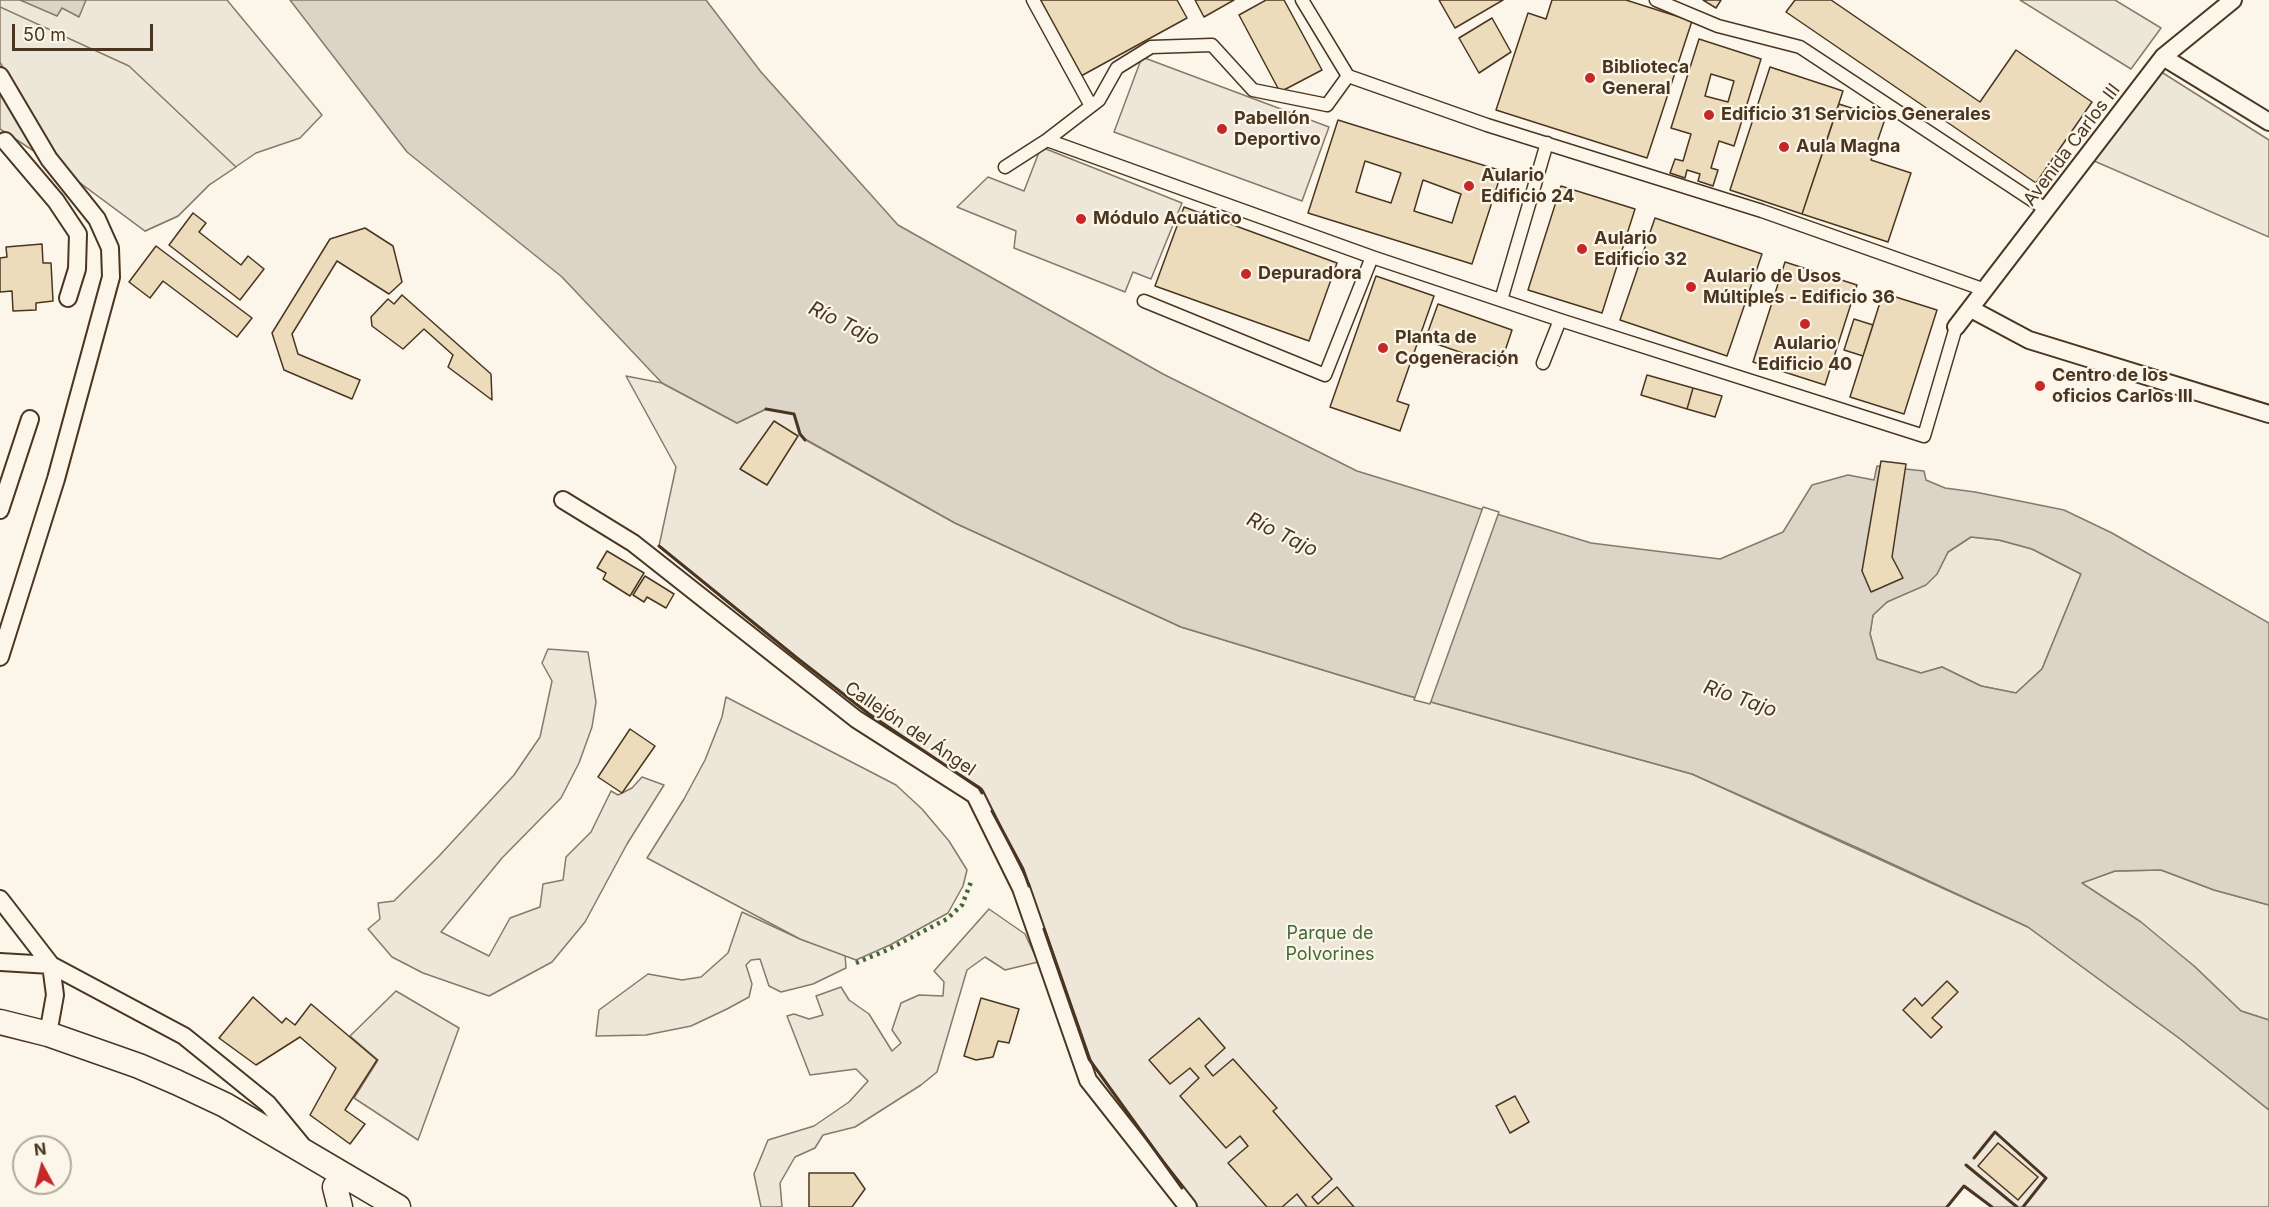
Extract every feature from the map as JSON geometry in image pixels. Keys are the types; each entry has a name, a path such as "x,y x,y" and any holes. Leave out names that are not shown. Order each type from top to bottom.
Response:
{"main road":[{"path":"0,1022 48,1034 177,1082 225,1105 398,1207"},
{"path":"0,1038 77,1060 153,1089 242,1132 338,1197 369,1207"}],"street":[{"path":"1033,0 1091,106"},
{"path":"1302,0 1348,76 1487,125 1762,211 1985,290"},
{"path":"1656,0 1718,26 1800,47 2047,210"},
{"name":"Avenida Carlos III","path":"1956,327 2163,57 2233,0"},
{"path":"1005,167 1047,140 1091,106 1099,99 1117,68 1151,47 1212,45 1253,90 1327,105 1348,76"},
{"path":"2163,57 2269,122"},
{"path":"0,76 49,159 97,219 110,248 111,277 56,479 0,657"},
{"path":"2,139 49,159"},
{"path":"2,139 56,201 78,234 77,269 68,298"},
{"path":"1047,140 1372,257 1560,320 1924,436 1956,327"},
{"path":"1501,300 1547,143"},
{"path":"1144,301 1325,375 1372,257"},
{"path":"1971,309 2029,340 2269,414"},
{"path":"1543,363 1560,320"},
{"path":"0,510 30,419"},
{"name":"Callejón del Ángel","path":"563,500 633,543 856,719 975,795 1021,888 1088,1080 1188,1207"},
{"path":"0,899 51,965 184,1036 268,1104 308,1153"},
{"path":"0,962 51,965"},
{"path":"48,1034 55,995 51,965"}],"green space":[{"path":"0,0 227,0 322,115 300,138 256,153 209,185 178,216 145,231 60,168 0,129"},
{"name":"Pabellón Deportivo","path":"1142,57 1329,127 1302,201 1114,132"},
{"name":"Módulo Acuático","path":"1041,147 1182,203 1151,279 1133,272 1125,292 1014,248 1016,231 957,207 988,177 1024,191"},
{"name":"Parque de Polvorines","path":"626,376 662,383 737,423 766,409 794,414 800,434 804,439 955,523 1181,627 1402,694 1692,774 2028,927 2179,1038 2269,1110 2269,1207 1992,1207 1964,1187 1947,1207 1197,1207 1089,1059 1023,869 979,788 869,714 659,546 676,467"},
{"path":"1971,537 1999,540 2032,549 2081,574 2042,669 2016,693 1981,686 1942,667 1921,673 1877,659 1870,634 1873,615 1887,602 1937,574 1948,552"},
{"path":"548,649 588,652 596,702 592,727 579,763 561,798 502,858 441,932 489,956 510,918 540,907 543,884 563,880 566,857 591,832 611,791 618,795 632,788 642,777 664,785 627,844 585,922 552,962 489,996 423,973 392,957 368,929 380,919 378,903 394,901 439,856 514,775 540,737 552,681 542,663"},
{"path":"2161,870 2214,890 2269,905 2269,1020 2241,1011 2194,966 2081,883 2115,871"},
{"path":"989,909 1025,934 1038,962 1005,970 985,957 967,970 937,1072 921,1085 855,1127 823,1135 815,1148 795,1157 780,1183 782,1207 761,1207 754,1174 768,1140 814,1126 849,1102 868,1081 856,1069 810,1075 787,1016 794,1014 809,1019 823,1015 816,996 841,987 849,1000 869,1014 892,1051 901,1043 892,1030 901,1003 919,995 943,996 944,982 934,971"},
{"path":"742,912 800,939 845,955 846,968 813,984 781,992 769,986 760,959 751,960 746,965 752,984 749,997 727,1009 691,1026 646,1035 596,1036 599,1010 648,974 682,980 701,977 728,953"},
{"path":"396,991 459,1028 418,1140 354,1098 378,1060 350,1036"}],"shaded area":[{"path":"2020,0 2115,0 2161,28 2131,69"},
{"path":"0,7 129,66 236,167 209,185 178,216 145,231 60,168 0,62"},
{"path":"2155,68 2269,140 2269,237 2085,157"},
{"path":"726,697 896,785 922,809 949,841 967,870 963,886 948,913 890,945 856,960 800,939 647,858 705,760 722,717"}],"water":[{"path":"20,0 86,0 79,17 62,8 57,16"},
{"name":"Río Tajo","path":"290,0 706,0 761,72 898,225 1163,374 1357,471 1591,543 1720,559 1783,532 1812,485 1848,475 1874,480 1877,466 1924,471 1926,480 1945,488 2064,510 2112,533 2269,623 2269,905 2214,890 2161,870 2115,871 2082,883 2141,922 2194,966 2241,1011 2269,1020 2269,1110 2179,1038 2028,927 1860,849 1692,774 1402,694 1181,627 955,523 805,439 800,434 794,414 766,409 737,423 662,383 562,277 407,152","holes":["1971,537 1999,540 2032,549 2081,574 2042,669 2016,693 1981,686 1942,667 1921,673 1877,659 1870,634 1873,615 1887,602 1926,585 1937,574 1948,552"]}],"pier":[{"path":"1483,507 1499,512 1430,704 1414,700"}],"building":[{"path":"1039,0 1177,0 1187,18 1081,76"},
{"path":"1195,0 1234,0 1204,17"},
{"path":"1266,0 1284,0 1322,70 1280,92 1239,15"},
{"path":"1439,0 1503,0 1455,28"},
{"name":"Biblioteca General","path":"1552,0 1626,0 1692,21 1647,158 1496,110 1528,13 1546,19"},
{"path":"1703,0 1721,0 1716,8"},
{"path":"1795,0 1831,0 1980,102 2016,50 2092,102 2036,183 1786,12"},
{"path":"1492,18 1511,52 1479,73 1459,38"},
{"name":"Edificio 31 Servicios Generales","path":"1699,39 1761,59 1734,146 1719,141 1711,168 1718,170 1713,186 1698,181 1700,174 1687,170 1685,178 1670,173 1675,159 1683,161 1691,134 1671,128","holes":["1711,74 1734,81 1728,102 1705,96"]},
{"name":"Aula Magna","path":"1770,67 1843,91 1802,214 1730,190"},
{"path":"1839,104 1885,119 1871,160 1911,173 1888,242 1802,214"},
{"name":"Aulario Edificio 24","path":"1338,120 1502,171 1472,264 1308,213","holes":["1365,161 1401,173 1391,203 1356,192","1423,180 1461,194 1452,223 1414,211"]},
{"name":"Aulario Edificio 32","path":"1561,186 1635,209 1602,313 1528,290"},
{"name":"Depuradora","path":"1184,207 1337,263 1309,341 1155,286"},
{"path":"193,213 206,223 199,232 241,265 248,256 264,269 240,300 169,245"},
{"name":"Aulario de Usos Múltiples - Edificio 36","path":"1655,218 1762,254 1727,356 1620,320"},
{"path":"365,228 393,246 402,282 389,294 337,261 292,334 298,354 360,380 352,399 284,370 272,333 330,239"},
{"path":"42,244 43,263 51,263 53,301 36,303 36,310 13,311 12,291 0,292 0,258 7,257 6,247"},
{"path":"156,246 252,318 237,337 163,281 150,298 129,282"},
{"name":"Aulario Edificio 40","path":"1785,262 1857,285 1825,385 1753,362"},
{"name":"Planta de Cogeneración","path":"1376,276 1434,296 1397,401 1409,405 1400,431 1330,407"},
{"path":"1883,293 1937,310 1904,414 1850,397"},
{"path":"402,295 491,374 492,400 448,367 453,355 424,329 403,349 372,326 371,317 388,299 394,304"},
{"path":"1438,304 1512,330 1500,366 1425,340"},
{"path":"1854,319 1873,325 1863,356 1844,350"},
{"path":"1647,375 1693,388 1687,409 1641,395"},
{"path":"1693,388 1722,396 1715,417 1687,409"},
{"path":"774,421 798,436 767,485 740,469"},
{"path":"1881,461 1906,464 1892,557 1903,578 1871,592 1862,571"},
{"path":"607,551 644,573 630,596 603,579 606,573 597,568"},
{"path":"645,576 674,594 666,608 647,597 644,602 633,595"},
{"path":"630,729 655,746 622,793 598,777"},
{"path":"1947,981 1958,992 1932,1018 1942,1027 1931,1038 1903,1010 1915,998 1922,1006"},
{"path":"253,997 282,1023 286,1018 295,1025 311,1004 377,1060 345,1110 365,1124 350,1144 310,1115 336,1068 300,1037 256,1065 219,1038"},
{"path":"981,998 1019,1009 1009,1043 998,1041 993,1057 976,1060 964,1056"},
{"path":"1199,1018 1225,1048 1205,1066 1213,1076 1233,1059 1277,1108 1273,1111 1332,1179 1312,1197 1318,1204 1337,1187 1354,1207 1307,1207 1297,1194 1282,1207 1267,1207 1228,1163 1248,1146 1240,1136 1226,1148 1180,1096 1199,1078 1190,1068 1170,1084 1149,1060"},
{"path":"1515,1096 1529,1122 1510,1133 1496,1106"},
{"path":"1998,1143 2038,1177 2018,1200 1978,1166"},
{"path":"809,1173 854,1173 865,1189 852,1207 809,1207"}],"hedge":[{"path":"856,963 885,951 947,919 962,905 971,882"}],"wall":[{"path":"766,409 794,414 800,434 805,440"},
{"path":"659,546 869,714 979,788 982,793"},
{"path":"992,811 1023,869 1029,886"},
{"path":"1044,929 1089,1059 1182,1188"},
{"path":"1974,1158 1995,1132 2046,1178 2023,1207"},
{"path":"1966,1165 2017,1207"},
{"path":"1947,1207 1964,1186 1992,1207"}],"place":[{"name":"Biblioteca General","path":"1590,78"},
{"name":"Edificio 31 Servicios Generales","path":"1709,115"},
{"name":"Pabellón Deportivo","path":"1222,129"},
{"name":"Aula Magna","path":"1784,147"},
{"name":"Aulario Edificio 24","path":"1469,186"},
{"name":"Módulo Acuático","path":"1081,219"},
{"name":"Aulario Edificio 32","path":"1582,249"},
{"name":"Depuradora","path":"1246,274"},
{"name":"Aulario de Usos Múltiples - Edificio 36","path":"1691,287"},
{"name":"Aulario Edificio 40","path":"1805,324"},
{"name":"Planta de Cogeneración","path":"1383,348"},
{"name":"Centro de los oficios Carlos III","path":"2040,386"}]}
